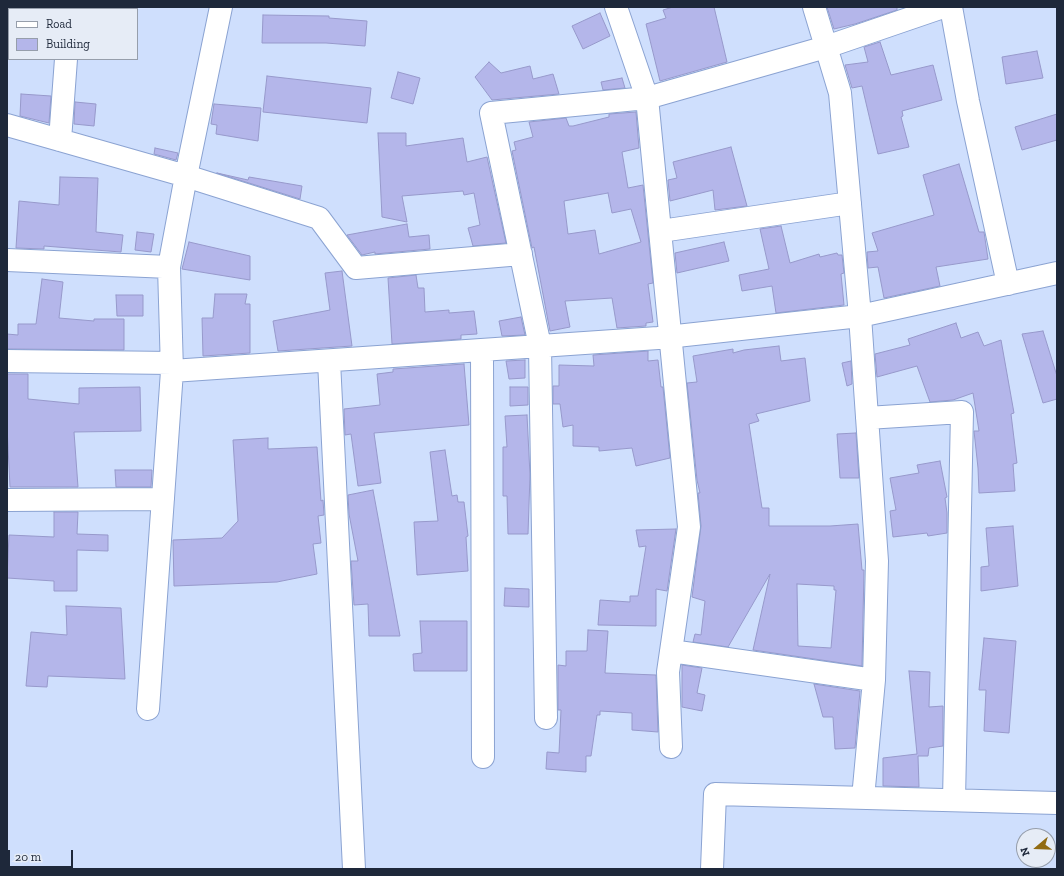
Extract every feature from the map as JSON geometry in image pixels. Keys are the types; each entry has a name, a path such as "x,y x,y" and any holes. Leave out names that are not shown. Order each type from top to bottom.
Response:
{"street":[{"path":"148,709 172,367 169,267 221,7"},
{"path":"616,7 647,98 689,527 668,672 671,747"},
{"path":"814,7 840,93 860,316 878,561 874,680 863,798"},
{"path":"546,718 540,346 491,113 647,98 826,47 943,7"},
{"path":"951,7 968,100 1008,284"},
{"path":"60,140 66,60"},
{"path":"7,125 186,176 319,218 356,268 521,254"},
{"path":"661,231 850,203"},
{"path":"7,260 169,267"},
{"path":"7,361 172,367 329,361 671,336 860,316 1057,273"},
{"path":"482,350 483,758"},
{"path":"329,361 354,869"},
{"path":"867,418 962,412 954,800"},
{"path":"7,500 163,499"},
{"path":"671,651 874,680"},
{"path":"712,869 716,794 1057,803"}],"building":[{"path":"673,7 714,7 727,62 660,81 646,24 666,18 663,10"},
{"path":"827,7 897,7 897,10 855,24 834,29"},
{"path":"600,13 610,36 583,49 572,26"},
{"path":"263,15 329,16 329,18 367,21 365,46 326,43 262,43"},
{"path":"880,42 891,75 933,65 942,100 902,111 903,116 901,117 909,147 878,154 862,86 852,88 845,65 868,62 864,47"},
{"path":"1037,51 1043,78 1006,84 1002,57"},
{"path":"489,62 501,73 530,66 533,79 553,74 559,94 492,100 475,77"},
{"path":"398,72 420,78 413,104 391,98"},
{"path":"267,76 371,88 367,123 263,112"},
{"path":"622,78 625,88 603,90 601,82"},
{"path":"21,94 51,96 49,123 20,116"},
{"path":"75,102 96,104 94,126 74,124"},
{"path":"214,104 261,108 258,141 216,134 217,125 211,124"},
{"path":"636,112 639,148 622,152 628,188 643,185 653,283 648,284 653,322 646,323 646,326 617,328 612,298 565,301 570,327 550,331 534,247 532,248 512,151 516,150 514,142 533,137 529,122 566,118 569,126 573,126 609,117 609,114","holes":["608,193 612,213 631,209 641,242 599,254 595,230 568,234 564,201"]},
{"path":"1057,114 1057,140 1022,150 1015,127"},
{"path":"378,133 406,133 406,146 463,138 467,162 487,157 506,243 473,246 468,228 480,225 474,193 464,195 463,191 402,196 407,222 382,217"},
{"path":"731,147 747,206 715,210 713,190 670,201 668,180 677,178 673,162"},
{"path":"155,148 178,153 176,160 154,154"},
{"path":"959,164 979,232 984,232 988,259 936,267 940,286 884,298 878,267 868,268 867,252 878,251 872,233 934,215 923,175"},
{"path":"217,173 248,180 249,177 302,186 300,199"},
{"path":"60,177 98,178 96,232 123,235 121,252 44,246 44,249 16,248 19,201 59,205"},
{"path":"407,224 409,237 429,235 430,249 375,254 375,252 362,255 347,235"},
{"path":"781,226 790,263 819,254 820,257 837,253 838,255 842,255 844,273 841,274 844,305 776,313 772,286 742,291 739,275 769,269 760,229"},
{"path":"137,232 154,234 151,252 135,250"},
{"path":"189,242 250,256 250,280 182,269"},
{"path":"724,242 729,261 677,273 675,253"},
{"path":"342,271 352,346 278,351 273,321 330,310 325,273"},
{"path":"416,275 418,288 424,288 425,312 449,310 449,313 474,311 477,334 461,335 461,339 392,344 388,278"},
{"path":"42,279 63,282 59,318 94,321 94,319 124,319 124,350 7,349 7,334 18,335 18,324 36,324"},
{"path":"215,294 247,294 245,304 250,304 250,353 203,356 202,318 213,318"},
{"path":"116,295 143,295 143,316 117,316"},
{"path":"521,317 525,335 502,336 499,321"},
{"path":"956,323 961,338 978,332 984,346 1001,340 1014,413 1011,414 1017,463 1013,464 1015,491 979,493 974,431 979,431 973,393 953,400 930,402 917,366 877,377 875,354 910,345 908,339"},
{"path":"1043,331 1057,376 1057,399 1043,403 1022,334"},
{"path":"779,346 781,361 805,358 810,401 756,414 759,421 749,424 762,508 769,508 769,526 830,526 858,524 862,570 864,570 862,666 753,650 770,574 728,647 693,642 695,634 701,635 705,601 692,597 701,526 698,493 700,493 697,480 687,383 697,382 693,356 733,349 733,353 744,350","holes":["797,584 834,586 834,590 836,590 831,648 798,646"]},
{"path":"648,351 648,361 658,360 661,387 663,387 670,458 636,466 632,448 599,451 599,447 573,446 573,425 563,427 560,404 553,404 553,386 559,386 559,365 594,366 593,355"},
{"path":"525,360 525,378 509,379 506,361"},
{"path":"851,361 852,384 847,386 842,363"},
{"path":"464,364 469,425 374,433 381,483 358,486 351,434 345,435 344,409 380,405 377,374 393,372 393,369"},
{"path":"7,374 28,374 28,399 79,404 79,388 140,387 141,431 74,432 78,487 10,487 7,427"},
{"path":"510,387 528,387 528,405 510,406"},
{"path":"527,415 530,475 528,534 508,534 507,496 503,496 503,447 507,447 505,416"},
{"path":"856,433 859,478 840,478 837,434"},
{"path":"268,438 268,449 317,447 321,501 323,500 324,515 318,516 321,543 313,544 317,574 277,582 174,586 173,540 222,538 238,521 233,440"},
{"path":"445,450 452,496 457,495 458,502 464,502 468,536 466,537 468,571 417,575 414,522 438,521 430,452"},
{"path":"940,461 947,497 945,498 947,533 928,536 927,533 893,537 890,511 896,510 890,478 919,473 917,465"},
{"path":"115,470 152,470 151,487 116,487"},
{"path":"373,490 400,636 369,636 368,604 354,605 351,561 358,561 349,514 348,495"},
{"path":"54,512 78,512 77,534 108,535 108,551 77,550 77,591 54,591 54,581 7,578 9,535 54,537"},
{"path":"1013,526 1018,586 981,591 981,567 989,566 986,528"},
{"path":"676,529 667,591 656,589 656,626 598,625 600,600 630,602 630,596 638,596 646,546 639,547 636,530"},
{"path":"505,588 529,589 529,607 504,606"},
{"path":"66,606 121,608 125,679 48,676 47,687 26,686 31,632 67,635"},
{"path":"420,621 467,621 467,671 414,671 413,654 422,653"},
{"path":"588,630 608,631 605,673 656,675 658,732 632,730 632,713 600,711 600,715 597,715 591,756 586,756 586,772 546,769 547,752 559,753 561,710 558,710 558,665 566,666 566,651 587,651"},
{"path":"984,638 1016,641 1009,733 984,731 986,690 979,690"},
{"path":"682,665 702,668 697,693 705,695 702,711 682,707"},
{"path":"909,671 930,672 929,707 943,706 943,746 929,748 928,756 918,756 919,787 883,786 883,758 917,754"},
{"path":"814,684 860,691 855,748 835,749 833,717 823,717"}]}
